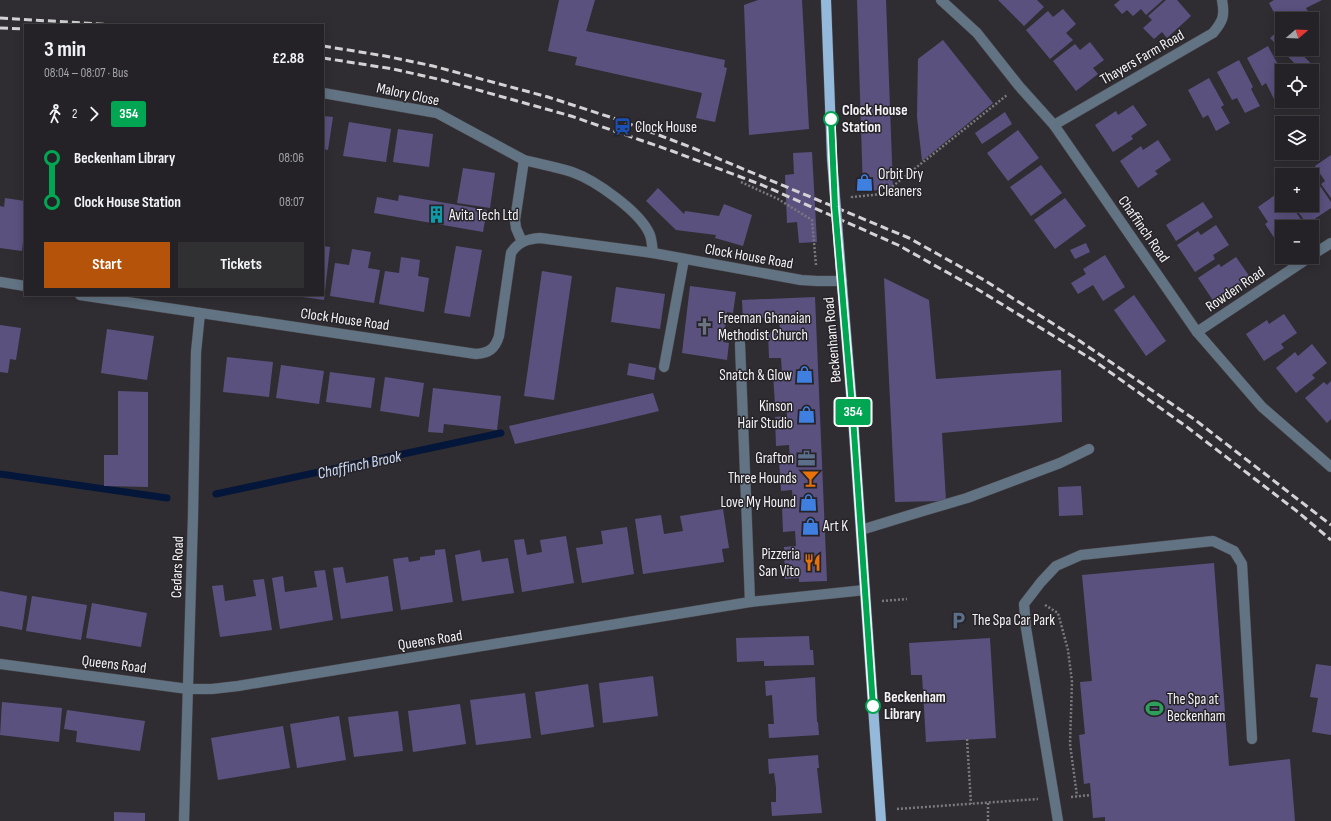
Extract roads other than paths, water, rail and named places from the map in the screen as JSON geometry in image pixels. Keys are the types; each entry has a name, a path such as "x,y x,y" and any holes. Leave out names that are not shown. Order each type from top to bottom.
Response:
{"main road":[{"name":"Beckenham Road","path":"826,0 832,159 853,418 881,821"}],"street":[{"name":"Chaffinch Road","path":"941,0 977,33 1019,86 1054,125 1197,332 1262,407 1331,467"},
{"name":"Thayers Farm Road","path":"1054,125 1213,32 1222,22 1222,0"},
{"name":"Malory Close","path":"324,93 437,113 524,160"},
{"path":"522,242 516,228 515,220 524,160 572,172 588,179 603,189 638,216 649,234 653,253"},
{"name":"Clock House Road","path":"86,296 476,354 491,350 496,345 499,336 511,253 516,246 530,239 540,238 653,253 684,260 801,280 842,281"},
{"name":"Rowden Road","path":"1319,251 1331,243"},
{"path":"664,367 684,260"},
{"name":"Rowden Road","path":"1197,332 1299,264"},
{"path":"0,282 24,286"},
{"name":"Cedars Road","path":"184,821 196,352 200,314"},
{"path":"740,344 750,602"},
{"path":"861,530 923,510 967,498 1060,463 1089,450"},
{"path":"1058,821 1026,628 1024,604 1056,566 1081,555 1213,541 1234,551 1242,564 1252,739"},
{"name":"Queens Road","path":"0,664 188,689 212,689 246,685 750,602 865,590"}],"waterway":[{"name":"Chaffinch Brook","path":"216,494 501,433"},
{"name":"Chaffinch Brook","path":"0,474 167,498"}],"railway":[{"path":"0,18 100,24"},
{"path":"0,28 24,29"},
{"path":"324,46 385,56 433,66 548,97 619,120 693,148 909,238 984,280 1074,337 1194,419 1331,525"},
{"path":"324,58 393,69 442,80 571,116 672,151 762,185 898,245 977,289 1093,360 1187,427 1298,512 1331,540"}],"place":[{"name":"Clock House Station","path":"831,119"},
{"name":"Clock House","path":"622,127"},
{"name":"Orbit Dry Cleaners","path":"865,183"},
{"name":"Avita Tech Ltd","path":"436,215"},
{"name":"Freeman Ghanaian Methodist Church","path":"705,327"},
{"name":"Snatch & Glow","path":"805,375"},
{"name":"Kinson Hair Studio","path":"806,415"},
{"name":"Grafton","path":"807,458"},
{"name":"Three Hounds","path":"810,478"},
{"name":"Love My Hound","path":"809,502"},
{"name":"Art K","path":"810,526"},
{"name":"Pizzeria San Vito","path":"813,563"},
{"name":"The Spa Car Park","path":"959,620"},
{"name":"Beckenham Library","path":"873,706"},
{"name":"The Spa at Beckenham","path":"1154,708"}]}
